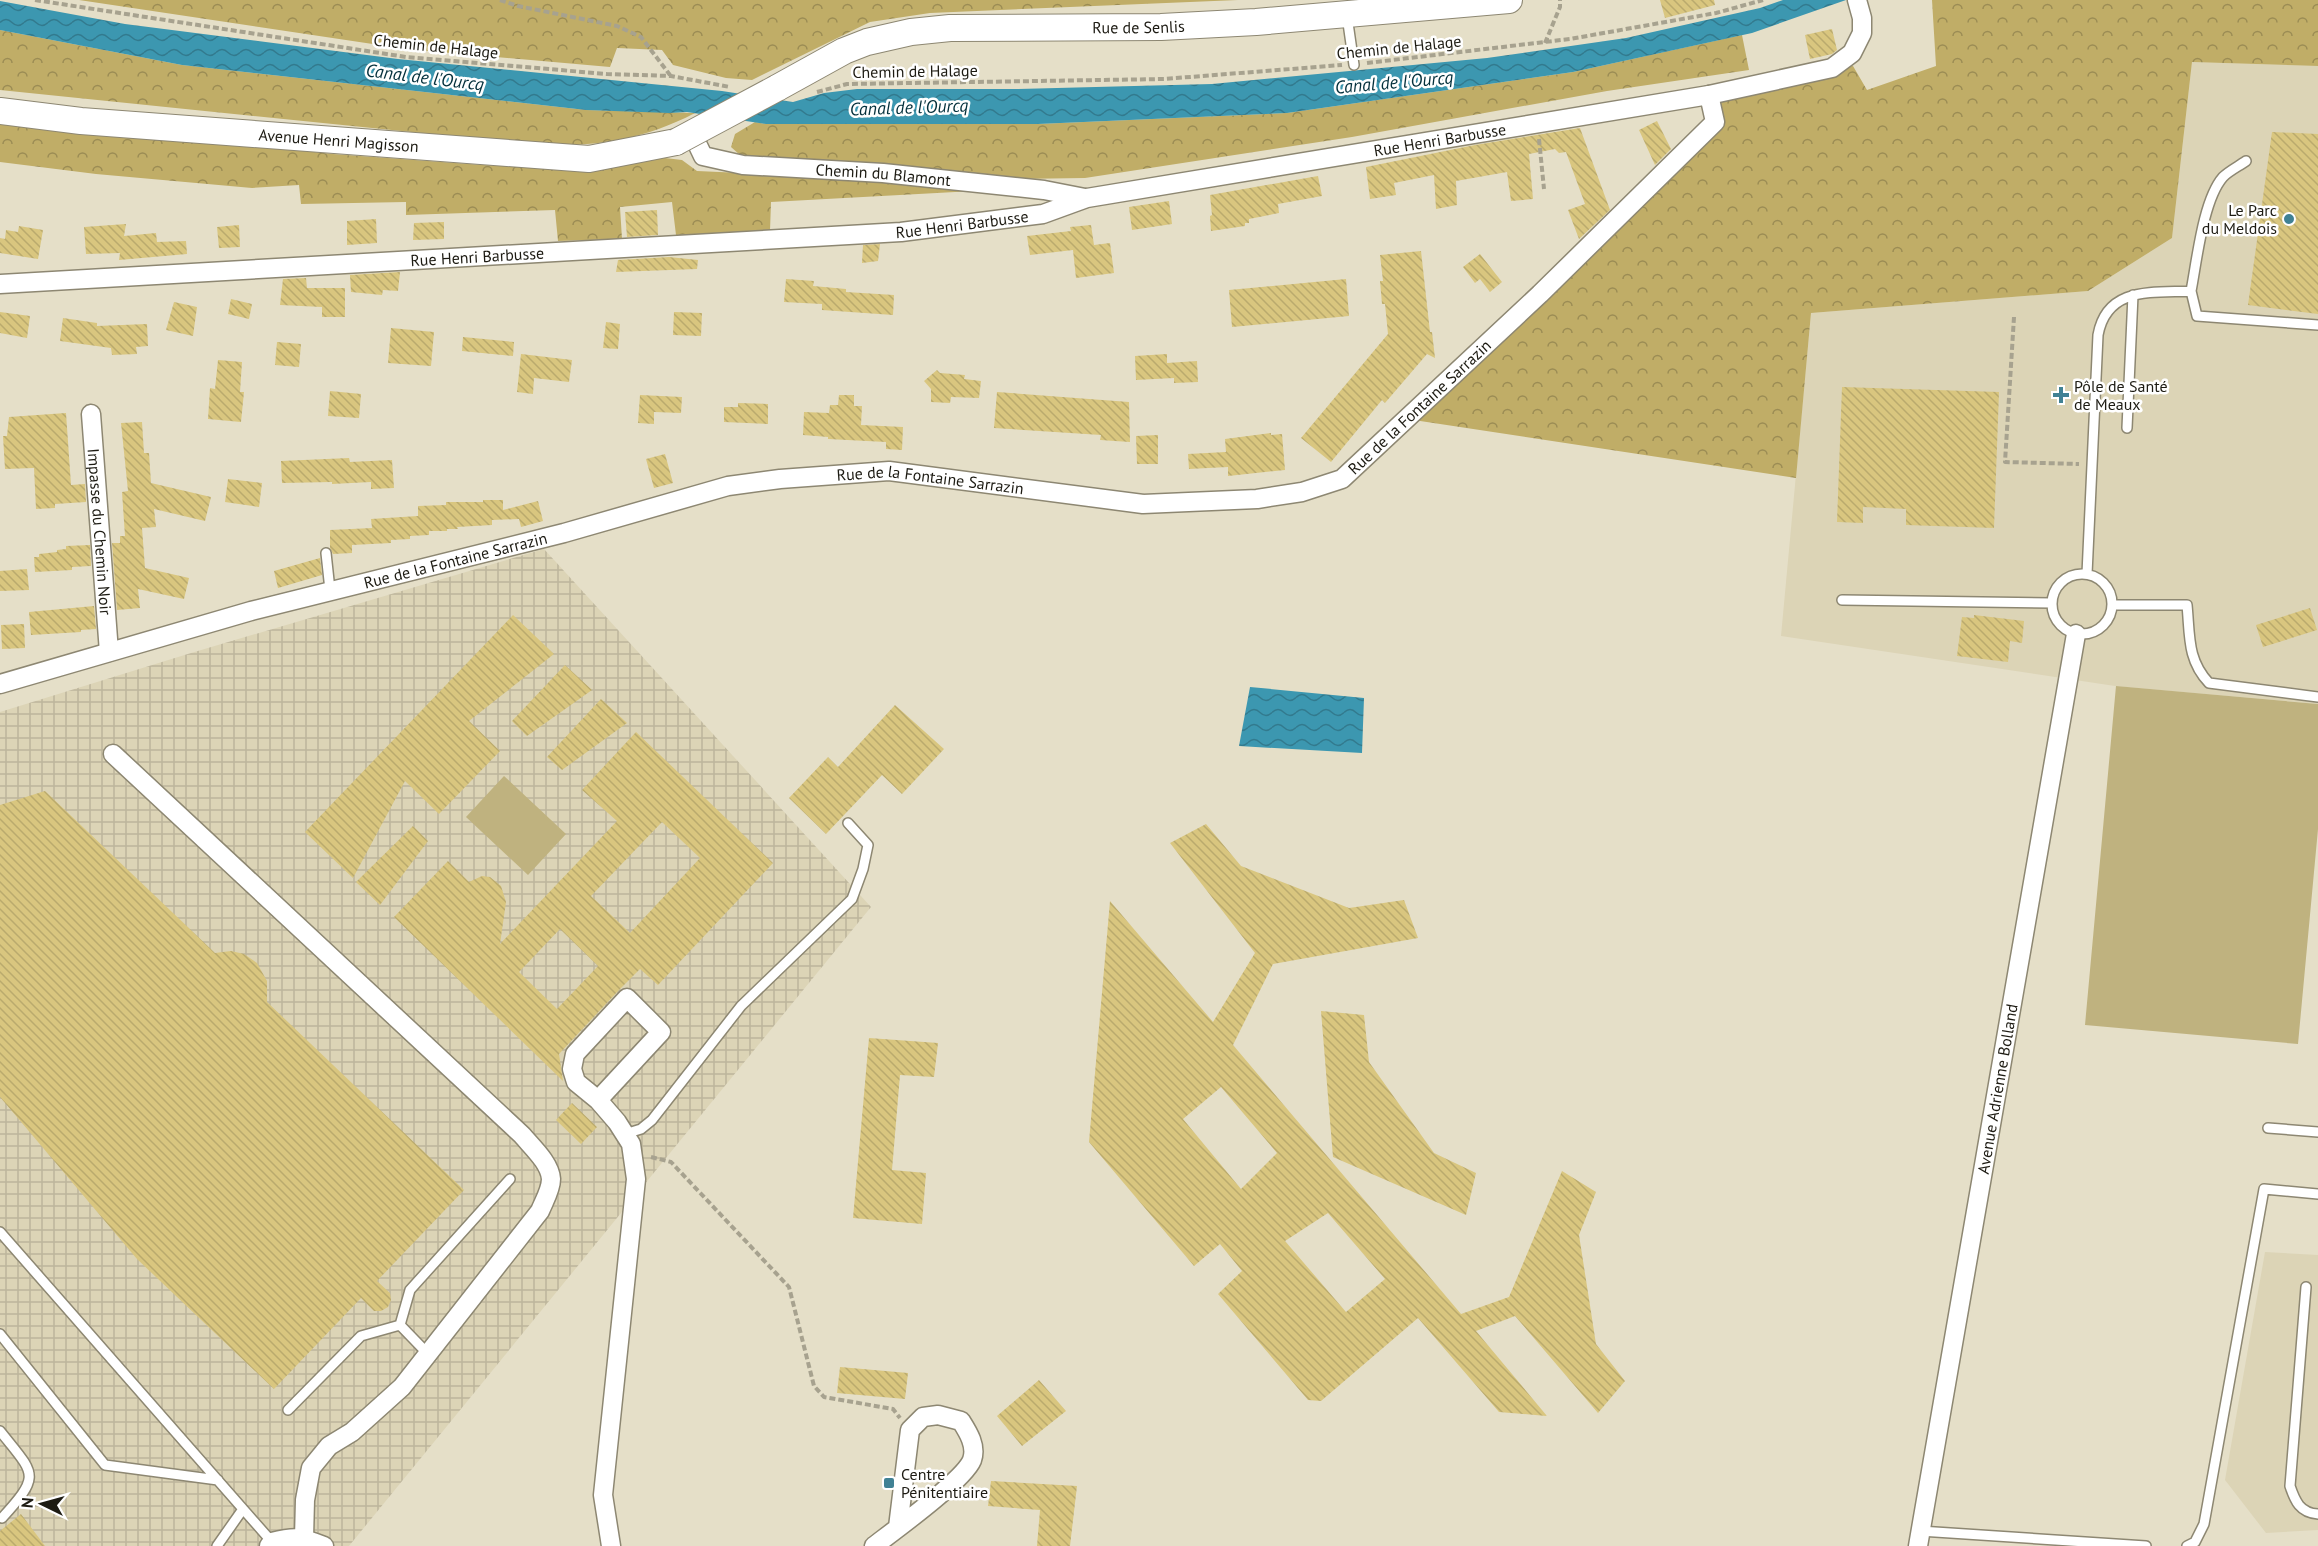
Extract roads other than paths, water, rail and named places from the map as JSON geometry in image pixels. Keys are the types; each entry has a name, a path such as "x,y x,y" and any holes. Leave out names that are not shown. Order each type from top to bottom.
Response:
{"main road":[{"name":"Rue de Senlis","path":"684,138 844,51 867,42 911,32 950,27 1161,27 1347,16 1509,0"},
{"name":"Avenue Henri Magisson","path":"0,111 81,121 589,159 684,138"}],"street":[{"name":"Rue Henri Barbusse","path":"0,284 900,232 1043,214 1087,198 1710,95 1832,68 1852,53 1862,33 1862,18 1858,3"},
{"name":"Rue de la Fontaine Sarrazin","path":"0,684 330,590 564,533 728,486 780,479 889,471 1143,504 1257,499 1302,492 1342,479 1540,294 1694,144 1715,122 1710,95"},
{"name":"Chemin du Blamont","path":"684,138 703,156 743,165 883,173 1044,190 1087,198"},
{"name":"Impasse du Chemin Noir","path":"91,414 109,652"},
{"name":"Avenue Adrienne Bolland","path":"1919,1539 2076,634"},
{"path":"113,754 522,1135 542,1159 551,1178 540,1211 402,1387 352,1432 329,1446 311,1468 305,1500 304,1538"},
{"path":"598,1100 661,1032 627,998 575,1054 573,1069 576,1082 598,1100 631,1144 636,1179 603,1495 611,1546"},
{"path":"874,1546 898,1527 964,1473 973,1458 972,1439 961,1421 938,1415 923,1417 910,1430 898,1527"},
{"path":"271,1544 290,1537 304,1538 324,1546"}],"lane":[{"path":"1347,16 1353,64"},
{"path":"2246,161 2224,176 2213,191 2191,291 2197,316 2318,325"},
{"path":"2087,574 2100,325 2105,315 2120,299 2133,295 2191,291"},
{"path":"2127,428 2133,295"},
{"path":"326,553 330,590"},
{"path":"2087,574 2099,578 2107,585 2113,605 2105,624 2096,631 2076,634 2066,630 2058,623 2053,613 2053,594 2063,580 2071,575 2087,574"},
{"path":"1842,600 2052,603"},
{"path":"2113,605 2187,605 2192,654 2197,670 2209,682 2318,697"},
{"path":"625,1134 640,1129 651,1120 741,1006 852,899 863,869 868,845 848,823"},
{"path":"2268,1128 2318,1132"},
{"path":"400,1325 410,1290 510,1179"},
{"path":"2187,1546 2195,1542 2204,1524 2264,1189 2318,1194"},
{"path":"0,1232 218,1480 271,1544"},
{"path":"2306,1287 2289,1486 2294,1500 2301,1509 2318,1514"},
{"path":"400,1325 428,1354"},
{"path":"288,1410 361,1336 400,1325"},
{"path":"0,1334 105,1465 218,1480"},
{"path":"0,1431 28,1466 30,1478 26,1492 3,1518"},
{"path":"217,1546 243,1509"},
{"path":"1919,1539 2146,1546"}],"water":[{"name":"Canal de l'Ourcq","path":"1783,0 1846,0 1752,33 1573,72 1287,113 1038,124 766,124 687,112 586,110 182,65 0,30 0,1 125,24 398,59 722,91 793,102 824,93 857,89 1018,89 1212,84 1487,58 1626,38 1760,8"},
{"path":"1250,687 1364,698 1362,753 1239,746"}],"place":[{"name":"Le Parc du Meldois","path":"2289,219"},
{"name":"Pôle de Santé de Meaux","path":"2061,395"},
{"name":"Centre Pénitentiaire","path":"889,1483"}]}
